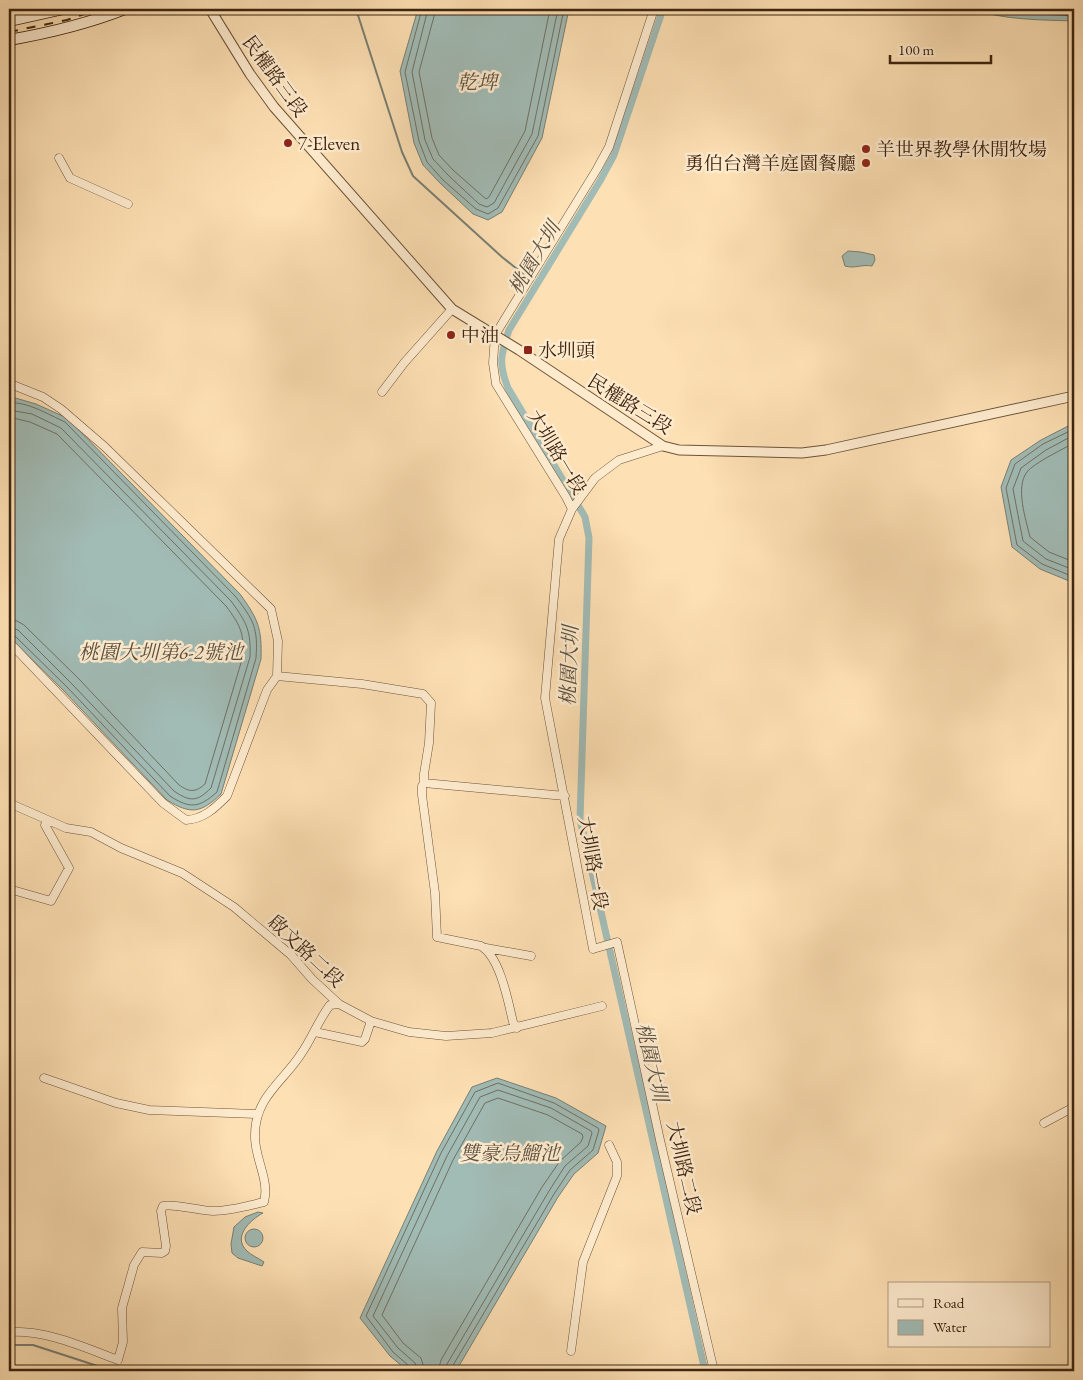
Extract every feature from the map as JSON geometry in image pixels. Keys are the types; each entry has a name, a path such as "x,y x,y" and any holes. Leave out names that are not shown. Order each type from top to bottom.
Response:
{"main road":[{"path":"9,21 31,18 63,9"},
{"path":"9,40 81,25 125,9"}],"street":[{"name":"民權路三段","path":"210,9 250,74 274,107 452,309 496,335 663,446 679,450 818,452 1074,396"},
{"name":"大圳路一段","path":"617,942 593,949 545,698 559,539 573,507 496,384 493,362 496,335 609,147 654,9"},
{"path":"59,158 70,178 128,204"},
{"path":"382,392 404,363 452,309"},
{"path":"9,386 13,385 43,397 61,409 104,447 271,609 278,642 277,676 267,690 227,796 214,809 196,820 186,820 164,804 9,642"},
{"path":"573,507 595,478 619,460 663,446"},
{"path":"277,676 362,684 423,694 431,702 429,743 422,795 435,893 437,936 486,948 531,956"},
{"path":"424,783 565,796"},
{"name":"啟文路二段","path":"9,803 66,828 90,832 121,848 182,874 234,907 292,955 312,979 339,1004 372,1022 409,1032 446,1036 492,1033 602,1006"},
{"path":"9,890 51,901 69,868 46,825 47,820"},
{"name":"大圳路二段","path":"617,942 660,1140 714,1371"},
{"path":"486,948 493,958 513,1022 517,1028"},
{"path":"9,1332 38,1333 118,1360 123,1342 122,1308 126,1288 134,1265 142,1252 162,1253 165,1251 161,1211 163,1206 168,1204 181,1208 213,1211 239,1208 264,1202 266,1192 255,1138 258,1114 271,1090 292,1068 315,1032 319,1020 330,1005 339,1004"},
{"path":"315,1032 362,1042 372,1022"},
{"path":"44,1078 116,1102 149,1110 258,1114"},
{"path":"1044,1122 1074,1107"},
{"path":"571,1351 583,1262 617,1176 617,1162 609,1145"}],"water":[{"name":"乾埤","path":"418,9 569,9 542,138 502,212 488,220 473,214 440,183 423,165 414,143 400,71"},
{"path":"973,9 1074,9 1074,21 1009,17 984,13"},
{"path":"848,251 874,255 875,260 872,266 845,266 842,256"},
{"name":"桃園大圳第6-2號池","path":"12,397 36,404 67,418 240,594 255,617 260,631 261,659 221,794 208,805 196,810 189,810 167,800 64,691 9,637 9,399"},
{"path":"1074,423 1074,583 1040,569 1012,547 1001,487 1011,460 1041,440"},
{"name":"雙豪烏鰡池","path":"497,1078 556,1098 606,1126 598,1153 574,1174 558,1197 456,1371 408,1371 390,1356 360,1318 437,1151 472,1087"},
{"path":"258,1212 263,1213 248,1224 244,1229 241,1240 247,1251 264,1262 262,1266 238,1258 232,1253 231,1244 234,1227 245,1217"},
{"path":"250,1229 258,1229 263,1234 261,1245 250,1247 245,1242 245,1234"}],"waterway":[{"path":"356,9 402,152 413,176 502,257 527,277"},
{"name":"桃園大圳","path":"663,9 614,155 509,330 502,365 508,388 585,517 589,538 580,819 705,1371"},
{"path":"9,1345 33,1345 113,1371"}],"railway":[{"path":"9,32 67,20 99,9"}],"place":[{"name":"7-Eleven","path":"288,143"},
{"name":"羊世界教學休閒牧場","path":"866,149"},
{"name":"勇伯台灣羊庭園餐廳","path":"866,163"},
{"name":"中油","path":"451,335"},
{"name":"水圳頭","path":"528,350"}]}
